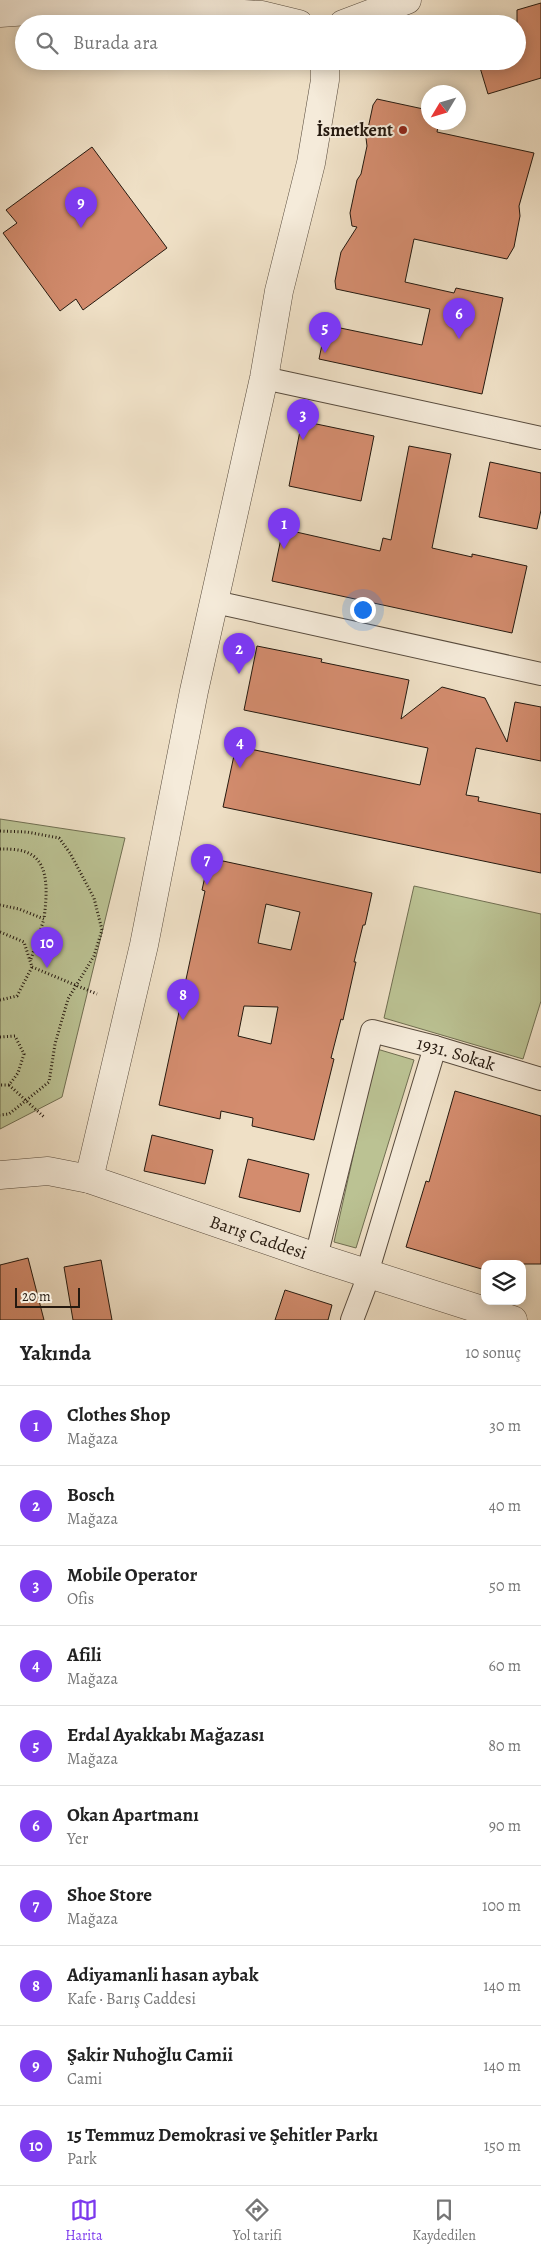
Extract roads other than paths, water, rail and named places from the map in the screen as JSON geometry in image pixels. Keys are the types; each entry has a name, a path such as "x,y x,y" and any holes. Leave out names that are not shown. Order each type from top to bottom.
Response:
{"street":[{"path":"366,15 407,0"},
{"path":"0,13 100,6 262,15"},
{"path":"89,1179 144,945 194,691 264,378 279,291 311,163 326,70"},
{"path":"264,378 541,438"},
{"path":"215,602 541,674"},
{"name":"1931. Sokak","path":"316,1257 372,1031 435,1047 541,1079"},
{"path":"352,1320 368,1274 435,1047"},
{"name":"Barış Caddesi","path":"0,1175 48,1171 89,1179 316,1257 513,1320"}],"place":[{"name":"İsmetkent","path":"403,130"},
{"name":"Şakir Nuhoğlu Camii","path":"81,228"},
{"name":"Okan Apartmanı","path":"459,339"},
{"name":"Erdal Ayakkabı Mağazası","path":"325,353"},
{"name":"Mobile Operator","path":"303,440"},
{"name":"Clothes Shop","path":"284,549"},
{"name":"Bosch","path":"239,674"},
{"name":"Afili","path":"240,768"},
{"name":"Shoe Store","path":"207,885"},
{"name":"15 Temmuz Demokrasi ve Şehitler Parkı","path":"47,968"},
{"name":"Adiyamanli hasan aybak","path":"183,1020"}]}
